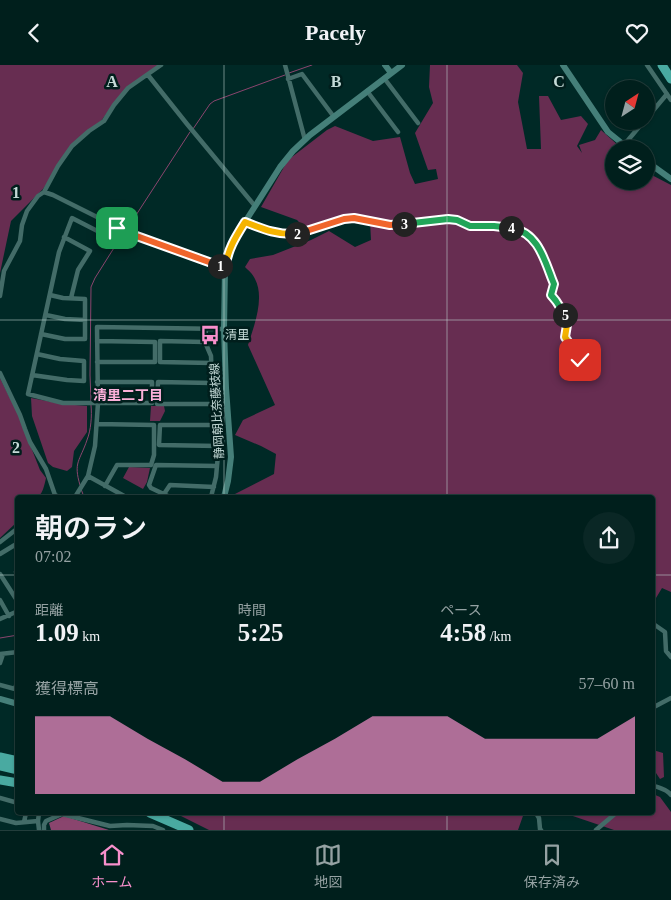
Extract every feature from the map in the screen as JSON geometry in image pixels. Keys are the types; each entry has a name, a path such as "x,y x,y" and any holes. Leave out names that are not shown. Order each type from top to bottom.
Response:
{"highway":[{"path":"662,65 671,79"},
{"path":"667,65 671,71"},
{"path":"0,757 15,760"},
{"path":"0,766 15,769"},
{"path":"0,780 15,782"},
{"path":"155,815 187,829"},
{"path":"161,815 187,829"}],"main road":[{"path":"385,65 391,73"},
{"name":"静岡朝比奈藤枝線","path":"224,495 231,457 224,329 226,258 255,206 280,167 293,151 402,65"},
{"path":"563,65 608,132 618,140"},
{"path":"655,167 671,179"},
{"path":"0,701 15,704"}],"street":[{"path":"0,296 4,271 20,241 22,225 27,211 38,196 44,192 58,166 72,146 104,121 128,88 161,65"},
{"path":"647,65 671,100"},
{"path":"285,66 305,140"},
{"path":"288,77 302,74 334,117"},
{"path":"148,75 255,206"},
{"path":"384,78 418,123"},
{"path":"367,91 398,132"},
{"path":"655,108 667,94"},
{"path":"44,192 127,233 225,268"},
{"path":"97,382 152,382 152,403 63,403 28,394 57,262 72,218 112,238 120,229"},
{"path":"245,222 273,233 286,235 297,235 332,222 354,218 390,225 448,219 457,220 470,226 522,230 532,238 540,249 554,284 551,295 563,311 566,319 565,337 580,360"},
{"path":"64,237 90,251 78,270 71,299"},
{"path":"41,334 65,339 85,339 85,299 71,299 50,295"},
{"path":"46,315 85,320"},
{"path":"76,495 88,476 95,446 98,403 97,327 224,329"},
{"path":"206,329 205,342 212,363 218,446 217,466 212,495"},
{"path":"97,341 155,342 155,361 97,361"},
{"path":"205,342 160,341 160,361 212,363"},
{"path":"32,375 84,381 84,361 60,359 37,354"},
{"path":"0,373 20,415 30,442 46,469 54,495"},
{"path":"212,383 158,382 157,404 215,404"},
{"path":"97,424 154,425 154,455 151,465 117,465 105,485"},
{"path":"216,425 160,425 160,445 218,446"},
{"path":"214,487 170,485 164,494 151,488 150,485 156,465 217,466"},
{"path":"88,476 122,495"},
{"path":"0,542 15,530"},
{"path":"0,555 15,545"},
{"path":"0,574 15,597"},
{"path":"0,600 10,615"},
{"path":"0,619 15,612"},
{"path":"655,625 665,633 666,651 671,657"},
{"path":"0,663 1,654 15,652"},
{"path":"0,685 15,689"},
{"path":"655,706 671,698"},
{"path":"655,786 664,789 671,795"},
{"path":"0,798 15,802"},
{"path":"24,822 26,815"},
{"path":"39,815 39,830"},
{"path":"44,830 46,821 58,815"},
{"path":"69,815 110,826 153,826 163,830"},
{"path":"537,815 541,830"},
{"path":"596,830 614,815"},
{"path":"0,819 16,823 38,821"}],"shaded area":[{"path":"0,65 160,65 118,98 101,121 79,138 43,189 11,221 0,273"},
{"path":"430,65 517,65 523,73 518,102 527,149 541,149 539,96 548,96 561,120 581,116 588,124 577,146 582,153 579,145 595,140 601,130 612,140 605,140 605,190 655,190 655,177 671,185 671,592 662,588 655,600 655,495 233,495 274,474 276,454 235,435 243,420 275,405 248,345 258,312 259,295 254,277 245,267 250,259 273,255 329,231 355,247 371,240 370,221 355,218 304,227 297,220 261,207 288,160 335,126 373,141 400,137 415,184 438,179 436,169 428,170 415,133 433,103 429,87"},
{"path":"0,378 18,414 40,470 46,478 39,495 15,495 15,524 0,538"},
{"path":"31,398 87,406 87,432 74,451 72,467 67,471 53,467 48,463 32,416"},
{"path":"151,406 164,406 165,411 160,421 150,421"},
{"path":"129,467 150,468 147,482 143,489 123,478"},
{"path":"655,751 663,753 664,777 660,779 655,772"},
{"path":"655,795 660,797 671,812 671,830 614,830 570,815 655,815"},
{"path":"179,815 523,815 518,830 209,830"},
{"path":"64,816 109,830 51,830 49,823"}],"waterway":[{"path":"289,73 312,65"},
{"path":"193,129 214,101 285,75"},
{"path":"127,229 190,132"},
{"path":"91,401 91,287 124,232"},
{"path":"80,485 77,466 89,432 91,405"},
{"path":"81,489 83,495"},
{"path":"0,638 15,636"}],"place":[{"name":"清里","path":"210,335"}],"district":[{"name":"清里二丁目","path":"128,395"}],"route":[{"path":"117,228 225,268 228,252 245,222 273,233 286,235 297,235 332,222 354,218 390,225 448,219 461,221 470,226 494,226 522,230 532,238 540,249 554,284 551,295 563,311 566,319 565,337 580,360"}]}
